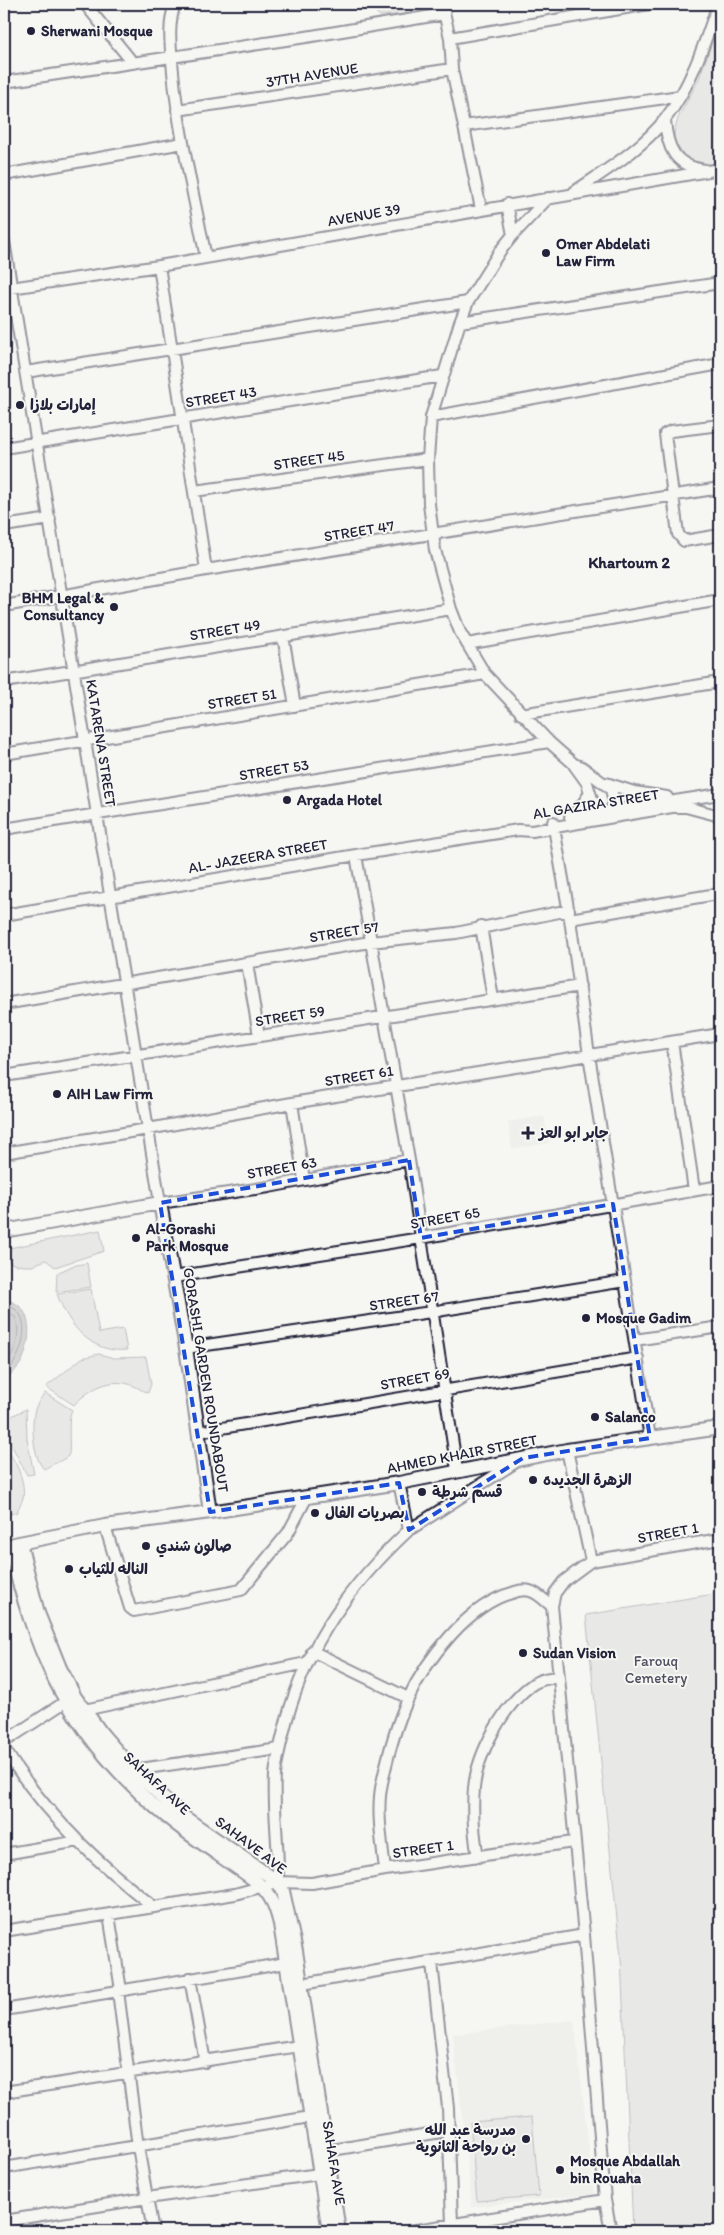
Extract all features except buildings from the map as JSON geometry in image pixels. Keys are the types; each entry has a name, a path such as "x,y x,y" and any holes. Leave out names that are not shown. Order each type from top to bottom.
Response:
{"main road":[{"path":"4,1231 160,1203"},
{"name":"GORASHI GARDEN ROUNDABOUT","path":"11,1544 105,1526 210,1512 186,1348 160,1203"},
{"name":"AHMED KHAIR STREET","path":"210,1512 399,1483 457,1470 567,1450 720,1428"},
{"name":"SAHAFA AVE","path":"11,1544 34,1636 66,1702 103,1755 140,1793 174,1823 260,1886 271,1899 280,1924 310,2117 321,2152 319,2174 329,2231"},
{"name":"SAHAVE AVE","path":"11,1544 60,1668 84,1710 133,1770 184,1817 278,1882 293,1933 302,1984 321,2152 339,2231"}],"street":[{"path":"86,4 133,63"},
{"path":"175,4 170,26 177,110 206,258"},
{"path":"450,38 649,4"},
{"path":"571,194 631,152 665,120 694,68 718,4"},
{"path":"4,82 172,57 443,9 450,38 452,69 481,209"},
{"name":"37TH AVENUE","path":"177,110 452,69"},
{"path":"464,126 680,96"},
{"path":"665,120 668,146 677,157 687,165 715,169"},
{"path":"4,175 183,143"},
{"name":"AVENUE 39","path":"8,288 159,266 715,169"},
{"path":"548,198 513,235 468,302 460,322 431,416 428,459 429,504 436,550 451,609 467,644 485,674 549,742 574,764 587,783 590,793 606,814"},
{"path":"507,204 513,235"},
{"name":"KATARENA STREET","path":"4,241 8,288 26,372 160,1203"},
{"path":"159,266 206,570"},
{"path":"460,322 720,283"},
{"path":"4,299 8,288"},
{"path":"26,372 468,302"},
{"path":"431,416 720,364"},
{"name":"STREET 43","path":"4,448 442,376"},
{"path":"720,425 671,430 665,434 678,534 684,540 720,534"},
{"name":"STREET 45","path":"194,491 428,459"},
{"name":"STREET 47","path":"4,606 206,570 720,488"},
{"path":"4,526 50,519"},
{"path":"467,644 720,600"},
{"name":"STREET 49","path":"4,682 451,609"},
{"path":"283,636 295,706"},
{"name":"STREET 51","path":"4,754 485,674"},
{"path":"522,714 720,682"},
{"name":"STREET 53","path":"4,829 549,742"},
{"path":"574,764 605,782 720,816"},
{"path":"605,782 613,792 606,814"},
{"path":"569,818 580,808 590,793"},
{"path":"650,1438 589,1055 569,914 553,824 569,818 678,803 720,794"},
{"name":"AL GAZIRA STREET","path":"553,824 606,814"},
{"name":"AL- JAZEERA STREET","path":"4,915 356,855 518,830 530,825 553,824"},
{"path":"356,855 409,1160 431,1312 457,1470"},
{"name":"STREET 57","path":"4,1004 124,982 370,942 456,932 481,926 720,895"},
{"path":"481,926 493,999"},
{"path":"247,963 259,1036"},
{"name":"STREET 59","path":"4,1076 580,986"},
{"name":"STREET 61","path":"4,1152 395,1086 720,1034"},
{"path":"672,1042 694,1190"},
{"path":"292,1103 304,1180"},
{"name":"STREET 63","path":"160,1203 304,1180 409,1160"},
{"name":"STREET 65","path":"174,1277 421,1238 720,1186"},
{"name":"STREET 67","path":"186,1348 625,1281"},
{"path":"635,1340 720,1327"},
{"name":"STREET 69","path":"198,1432 444,1389 638,1358"},
{"path":"567,1450 591,1561 564,1581 555,1593 552,1606 573,1842 584,1935 605,2200 611,2231"},
{"path":"278,1882 279,1853 276,1828 275,1775 279,1749 291,1705 312,1651 363,1576 410,1530 523,1458"},
{"path":"399,1483 410,1530"},
{"path":"105,1526 130,1608 134,1611 242,1590 288,1533 307,1497"},
{"name":"STREET 1","path":"591,1561 720,1539"},
{"path":"385,1870 380,1816 382,1784 394,1736 408,1698 435,1656 459,1626 486,1604 503,1595 521,1590 530,1591 552,1606"},
{"path":"312,1651 408,1698"},
{"path":"84,1710 306,1664"},
{"path":"478,1857 474,1787 486,1747 502,1716 525,1690 542,1679 558,1677"},
{"path":"4,1742 66,1702"},
{"path":"4,1748 31,1788 79,1840 154,1907"},
{"path":"133,1770 279,1749"},
{"path":"4,1854 79,1840"},
{"name":"STREET 1","path":"260,1886 278,1882 312,1883 385,1870 573,1842"},
{"path":"4,1931 235,1894 260,1886"},
{"path":"109,1915 138,2147 153,2231"},
{"path":"302,1984 432,1963 584,1935"},
{"path":"4,2010 286,1963"},
{"path":"432,1963 448,2108 447,2131 452,2224"},
{"path":"190,1978 205,2062"},
{"path":"4,2092 299,2046"},
{"path":"4,2168 310,2117"},
{"path":"321,2152 447,2131"},
{"path":"4,2221 147,2198 319,2174"},
{"path":"410,2231 605,2200"}],"highlighted area":[{"path":"409,1160 421,1238 613,1204 650,1438 523,1458 409,1530 399,1483 210,1512 160,1203"}],"shaded area":[{"name":"جابر ابو العز","path":"544,1116 549,1143 512,1149 508,1122"},
{"name":"مدرسة عبد الله بن رواحة الثانوية","path":"574,2020 594,2194 472,2207 453,2034"}],"green space":[{"path":"366,4 419,4 409,14 380,16"},
{"path":"720,21 720,163 698,166 685,159 675,144 674,133 678,118 698,81"},
{"path":"100,1230 104,1251 55,1267 46,1260 34,1266 14,1264 5,1255 4,1249"},
{"path":"87,1263 91,1287 56,1292 57,1273 72,1266"},
{"path":"91,1289 99,1333 123,1329 127,1350 114,1350 102,1347 83,1335 74,1326 57,1294"},
{"path":"99,1354 114,1358 146,1357 151,1384 148,1393 125,1383 109,1383 86,1394 74,1405 46,1387 82,1358"},
{"path":"45,1393 72,1410 69,1422 68,1456 44,1469 37,1457 33,1421 36,1407"},
{"path":"26,1409 27,1439 34,1474 27,1475 12,1446 4,1438 4,1420"},
{"path":"4,1447 19,1470 23,1484 23,1498 17,1512 4,1516"},
{"name":"Farouq Cemetery","path":"720,1593 720,2231 633,2231 621,1958 586,1615"},
{"path":"532,2117 539,2196 477,2201 470,2122"}],"water":[{"path":"10,1301 23,1310 29,1333 23,1360 16,1370 4,1380 4,1302"}],"place":[{"name":"Sherwani Mosque","path":"31,31"},
{"name":"Omer Abdelati Law Firm","path":"546,253"},
{"name":"إمارات بلازا","path":"20,405"},
{"name":"BHM Legal & Consultancy","path":"114,607"},
{"name":"Argada Hotel","path":"287,800"},
{"name":"AIH Law Firm","path":"57,1094"},
{"name":"جابر ابو العز","path":"528,1133"},
{"name":"Al-Gorashi Park Mosque","path":"136,1238"},
{"name":"Mosque Gadim","path":"586,1318"},
{"name":"Salanco","path":"595,1417"},
{"name":"الزهرة الجديده","path":"533,1480"},
{"name":"قسم شرطة","path":"422,1492"},
{"name":"بصريات الفال","path":"315,1513"},
{"name":"صالون شندي","path":"146,1546"},
{"name":"الناله للثياب","path":"69,1569"},
{"name":"Sudan Vision","path":"523,1653"},
{"name":"مدرسة عبد الله بن رواحة الثانوية","path":"526,2139"},
{"name":"Mosque Abdallah bin Rouaha","path":"560,2170"}],"district":[{"name":"Khartoum 2","path":"629,562"}]}
